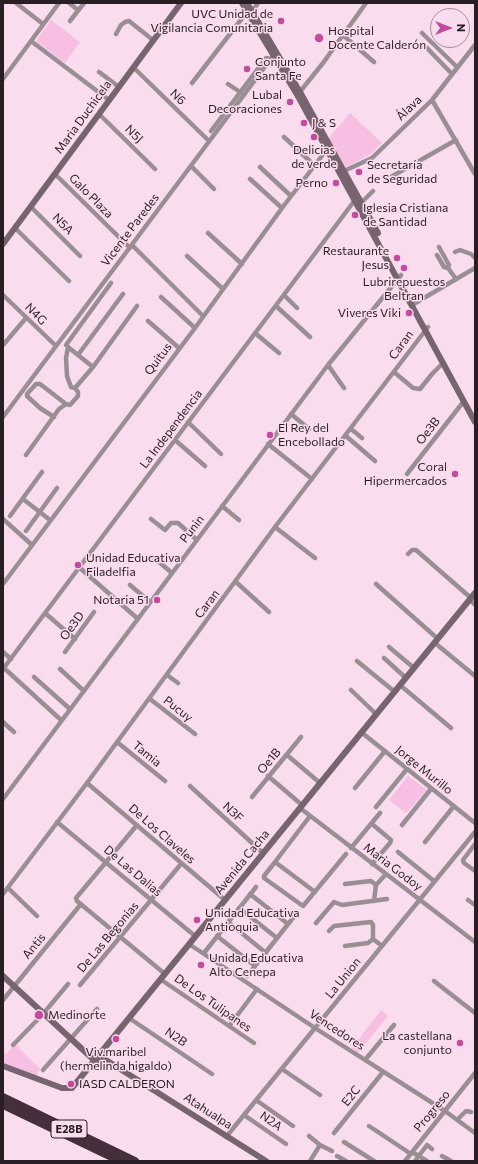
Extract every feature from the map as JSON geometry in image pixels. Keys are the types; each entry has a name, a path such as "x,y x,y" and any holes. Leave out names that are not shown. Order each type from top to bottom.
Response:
{"highway":[{"name":"E28B","path":"3,1097 135,1161"},
{"name":"E28B","path":"3,1105 120,1161"}],"main road":[{"name":"Maria Duchicela","path":"3,244 181,3"},
{"path":"242,3 298,93 355,200 399,276"},
{"path":"247,3 249,12 272,57 298,93"},
{"path":"328,148 344,171 414,304 475,413"},
{"path":"427,328 443,363 475,422"},
{"name":"Avenida Cacha","path":"3,1066 62,1088 72,1088 472,597"},
{"path":"3,976 70,1038 96,1057"},
{"name":"Atahualpa","path":"96,1057 110,1066 118,1066 266,1161"}],"street":[{"path":"16,3 43,24"},
{"path":"3,79 59,3"},
{"path":"69,3 78,10"},
{"path":"70,21 84,3"},
{"path":"192,82 258,3"},
{"path":"298,93 344,36 366,3"},
{"path":"116,34 121,25 130,21 153,40"},
{"path":"422,33 457,67"},
{"path":"344,36 374,62"},
{"path":"31,41 109,100"},
{"name":"Álava","path":"344,171 372,158 432,100 475,45"},
{"path":"427,48 452,74"},
{"path":"211,131 266,58 272,57"},
{"name":"Vicente Paredes","path":"3,417 272,57"},
{"name":"N6","path":"133,68 209,141"},
{"path":"99,72 119,87"},
{"path":"228,84 240,92"},
{"path":"432,100 475,174"},
{"name":"N5J","path":"99,114 155,169"},
{"path":"284,137 314,165"},
{"path":"389,178 456,140"},
{"name":"Quitus","path":"3,584 328,148"},
{"path":"191,166 214,189"},
{"path":"260,167 291,196"},
{"name":"Galo Plaza","path":"55,174 203,316"},
{"path":"250,179 282,208"},
{"path":"361,203 372,191"},
{"name":"La Independencia","path":"4,669 355,200"},
{"name":"N5A","path":"30,207 80,256"},
{"path":"15,228 69,281"},
{"path":"208,233 242,264"},
{"path":"439,247 449,265 448,268"},
{"path":"456,252 460,250 471,254 475,258"},
{"path":"437,255 444,267 448,268 456,279"},
{"path":"187,256 223,289"},
{"path":"414,304 475,268"},
{"name":"Punin","path":"3,799 268,444 328,365 399,276"},
{"path":"54,417 40,408 27,396 27,394 36,384 40,384 70,406 78,396 78,392 75,388 71,387 67,376 67,346 111,283"},
{"path":"78,355 123,294"},
{"name":"N4G","path":"3,295 56,346"},
{"path":"284,295 297,308"},
{"path":"161,297 194,328"},
{"path":"75,388 93,367 137,306"},
{"path":"276,306 310,337"},
{"path":"4,344 26,318"},
{"path":"148,321 179,348"},
{"name":"Caran","path":"3,894 150,699 276,527 427,328"},
{"path":"255,333 279,353"},
{"path":"60,340 93,367"},
{"path":"394,372 413,388 420,390 432,374 443,363"},
{"path":"328,365 344,388"},
{"name":"Oe3B","path":"407,474 464,401"},
{"path":"26,455 59,409 66,404"},
{"path":"291,414 308,429"},
{"path":"188,422 221,454"},
{"path":"351,429 362,438"},
{"path":"346,436 376,461"},
{"path":"175,440 205,466"},
{"path":"268,444 312,479"},
{"path":"10,516 42,472"},
{"path":"26,531 57,488"},
{"path":"22,499 50,520"},
{"path":"222,506 239,520"},
{"path":"3,519 32,545"},
{"path":"151,519 164,530 171,523 178,522 197,540"},
{"path":"276,527 315,558"},
{"path":"408,554 412,550 416,550 472,597 475,605"},
{"path":"153,557 172,573"},
{"path":"80,568 138,619"},
{"path":"236,582 269,612"},
{"path":"376,584 475,676"},
{"path":"130,585 150,602"},
{"name":"Oe3D","path":"65,652 94,612"},
{"path":"45,614 75,639"},
{"path":"389,646 414,668"},
{"path":"3,652 11,659"},
{"path":"384,658 406,678"},
{"path":"357,661 395,692"},
{"path":"4,669 61,720"},
{"path":"60,669 84,691"},
{"path":"167,675 178,683"},
{"path":"34,677 70,709"},
{"path":"400,685 451,728"},
{"path":"351,690 376,714"},
{"name":"Pucuy","path":"150,699 195,734"},
{"path":"3,722 14,732"},
{"name":"Jorge Murillo","path":"361,732 475,823"},
{"name":"Oe1B","path":"252,797 301,737"},
{"name":"Tamia","path":"117,742 165,781"},
{"path":"355,788 385,751"},
{"path":"286,755 320,783"},
{"path":"376,807 407,769"},
{"name":"Maria Godoy","path":"268,776 310,816 475,942"},
{"name":"De Los Claveles","path":"87,783 224,900"},
{"name":"N3F","path":"190,786 263,853"},
{"path":"402,825 431,789"},
{"path":"425,842 454,806"},
{"path":"351,848 380,813"},
{"path":"303,906 264,878 264,876 310,816"},
{"name":"De Las Dalias","path":"57,822 195,936"},
{"path":"372,824 391,840 372,864"},
{"path":"106,862 137,825"},
{"name":"La Union","path":"226,1136 475,832"},
{"path":"465,844 471,849"},
{"path":"475,844 463,862 475,871"},
{"path":"398,852 434,881"},
{"path":"247,976 346,854"},
{"name":"De Los Tulipanes","path":"106,862 76,898 162,976 254,1044"},
{"path":"275,862 315,892"},
{"name":"De Las Begonias","path":"80,985 182,864"},
{"path":"374,901 376,885 386,874"},
{"path":"345,884 372,882 376,885"},
{"path":"204,954 256,887"},
{"path":"8,888 37,916"},
{"path":"250,894 288,924"},
{"path":"316,923 334,902 342,905 387,899"},
{"path":"468,900 475,905"},
{"name":"Antis","path":"3,1000 81,904"},
{"path":"239,908 277,938"},
{"path":"228,922 266,953"},
{"path":"328,931 334,926 371,922 373,925 373,939"},
{"path":"217,936 255,966"},
{"path":"373,939 382,946"},
{"path":"346,946 367,943 373,939"},
{"name":"Vencedores","path":"189,944 315,1028 445,1111 475,1133"},
{"path":"434,981 475,1013"},
{"path":"14,1044 44,1014 68,984"},
{"path":"230,1025 257,989"},
{"path":"43,1070 70,1038 97,1010"},
{"name":"N2B","path":"129,1018 212,1074"},
{"path":"365,1060 394,1025"},
{"path":"282,1069 320,1095"},
{"name":"E2C","path":"334,1133 383,1072"},
{"name":"Progreso","path":"405,1161 475,1073"},
{"path":"256,1100 293,1126"},
{"path":"457,1120 466,1110 471,1112"},
{"name":"N2A","path":"244,1115 286,1144"},
{"path":"369,1126 411,1153 427,1161"},
{"path":"309,1136 320,1145 332,1151"},
{"path":"344,1142 374,1161"},
{"path":"310,1161 320,1145"},
{"path":"414,1161 427,1145 432,1149"},
{"path":"337,1156 346,1161"}],"shaded area":[{"path":"51,20 80,42 65,63 36,41"},
{"path":"350,113 382,143 371,154 344,168 328,139"},
{"path":"408,776 427,790 406,813 389,800"},
{"path":"381,1010 388,1016 358,1053 352,1048"},
{"path":"15,1044 40,1069 36,1077 3,1065 3,1051 6,1054"}],"place":[{"name":"UVC Unidad de Vigilancia Comunitaria","path":"281,21"},
{"name":"Hospital Docente Calderón","path":"319,38"},
{"name":"Conjunto Santa Fe","path":"247,69"},
{"name":"Lubal Decoraciones","path":"290,102"},
{"name":"J & S","path":"304,123"},
{"name":"Delicias de verde","path":"314,137"},
{"name":"Secretaría de Seguridad","path":"359,172"},
{"name":"Perno","path":"336,183"},
{"name":"Iglesia Cristiana de Santidad","path":"355,215"},
{"name":"Restaurante Jesus","path":"397,258"},
{"name":"Lubrirepuestos Beltran","path":"404,268"},
{"name":"Viveres Viki","path":"409,313"},
{"name":"El Rey del Encebollado","path":"270,435"},
{"name":"Coral Hipermercados","path":"455,474"},
{"name":"Unidad Educativa Filadelfia","path":"78,565"},
{"name":"Notaria 51","path":"157,600"},
{"name":"Unidad Educativa Antioquia","path":"197,920"},
{"name":"Unidad Educativa Alto Cenepa","path":"201,965"},
{"name":"Medinorte","path":"39,1015"},
{"name":"Viv.maribel (hermelinda higaldo)","path":"116,1039"},
{"name":"La castellana conjunto","path":"460,1043"},
{"name":"IASD CALDERON","path":"71,1084"}]}
